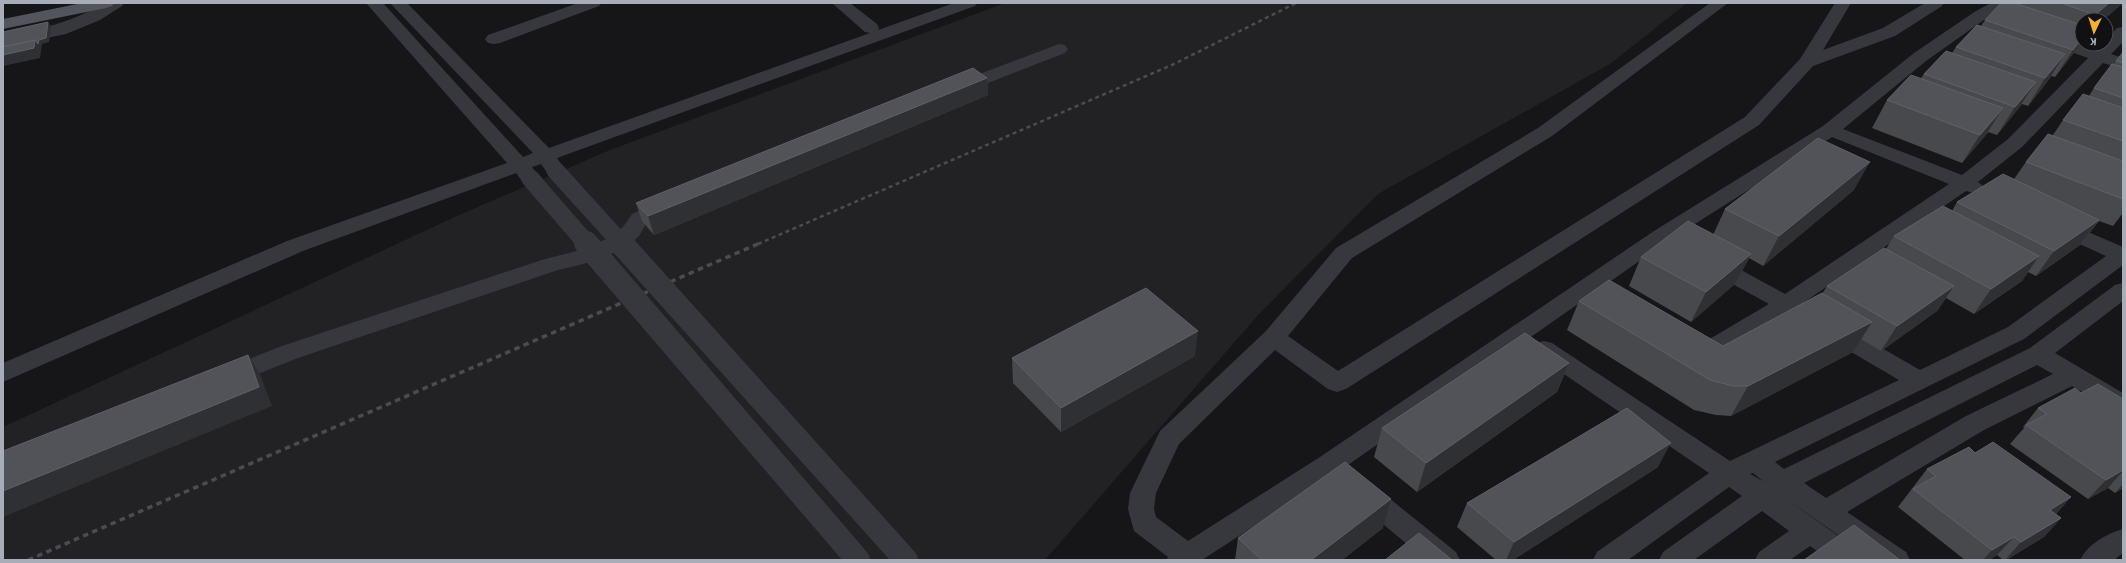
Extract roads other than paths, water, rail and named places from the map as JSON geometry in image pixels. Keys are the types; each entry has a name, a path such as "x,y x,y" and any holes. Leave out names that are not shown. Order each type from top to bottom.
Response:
{"main road":[{"path":"3,16 69,3"},
{"path":"3,24 106,3"}],"street":[{"path":"3,42 60,30 94,16 116,3"},
{"path":"374,3 521,166 858,560"},
{"path":"398,3 546,158 906,560"},
{"path":"494,39 593,3"},
{"path":"840,3 871,28"},
{"path":"546,158 871,28 940,3"},
{"path":"3,358 271,245 546,158 969,3"},
{"path":"1720,3 1546,132 1344,253 1274,337 1169,438 1143,493 1141,509 1144,523 1183,557 1329,464 1661,236 1830,130 1920,58 1982,14 2003,12"},
{"path":"1274,337 1337,383 1752,121 1807,62 1843,3"},
{"path":"1807,62 1889,32 1936,3"},
{"path":"1673,347 1691,355 1706,352 1786,304 1964,183 2015,144 2123,32"},
{"path":"2034,33 2123,64"},
{"path":"938,96 1059,49"},
{"path":"1830,130 1993,196"},
{"path":"3,373 295,246 521,166"},
{"path":"209,384 305,347 553,264 583,258 612,245 631,232 639,219 687,197"},
{"path":"1607,560 1729,473 2016,333 2122,254 2043,219"},
{"path":"1661,236 1786,304 1919,380"},
{"path":"1673,560 1772,490 2038,354 2123,290"},
{"path":"1519,333 1729,473 1772,490 1817,521 1896,560"},
{"path":"2038,354 2123,405"},
{"path":"1769,560 1817,521 1975,423 2073,375"},
{"path":"1755,460 1772,490"},
{"path":"1329,464 1446,560"},
{"path":"1817,521 1851,560"},
{"path":"2094,560 2112,546 2123,540"}],"railway":[{"path":"758,244 1174,64 1296,3"},
{"path":"28,560 760,243"}]}
